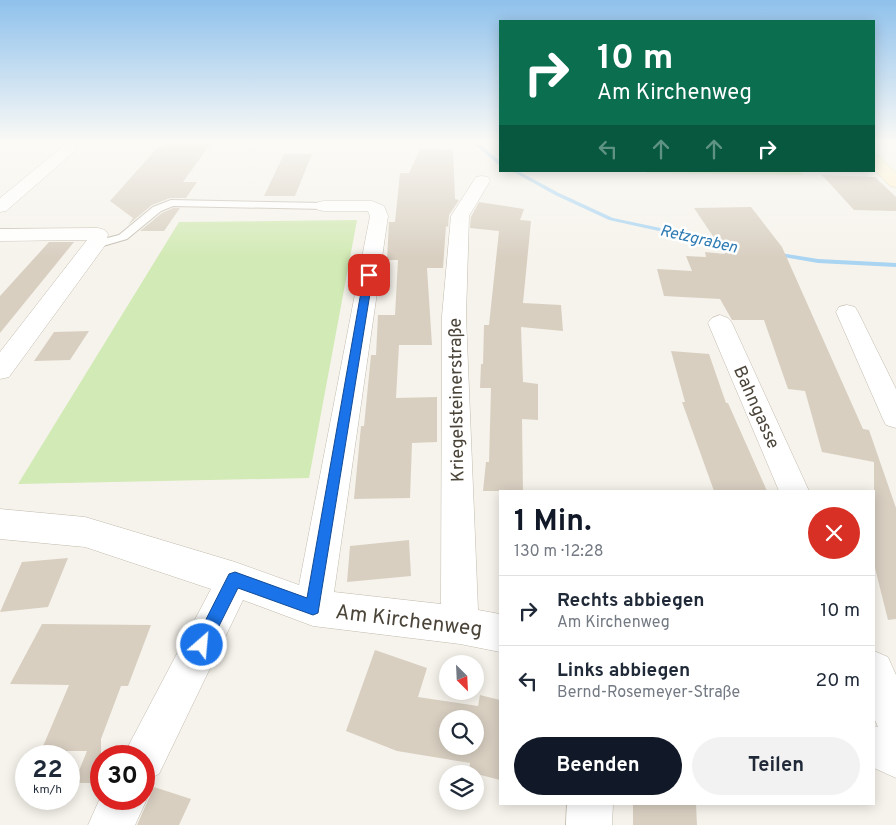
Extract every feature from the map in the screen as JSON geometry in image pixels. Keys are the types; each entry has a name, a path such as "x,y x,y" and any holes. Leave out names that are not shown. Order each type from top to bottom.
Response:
{"street":[{"path":"0,207 30,182"},
{"name":"Kriegelsteinerstraße","path":"460,625 455,307 460,216 482,182"},
{"path":"313,608 379,216 378,210 372,206 324,206"},
{"path":"0,235 98,234 96,244 0,370"},
{"path":"847,312 896,417"},
{"name":"Bahngasse","path":"720,322 794,490"},
{"name":"Am Kirchenweg","path":"0,524 85,532 235,579 313,608 460,625 499,632"},
{"path":"151,745 235,579"},
{"path":"875,673 896,721"},
{"path":"875,748 896,756"},
{"path":"589,825 590,805"},
{"path":"111,825 118,810"}],"lane":[{"path":"96,244 123,237 157,209 171,203 324,206"}],"green space":[{"path":"357,220 309,478 18,484 179,222"}],"building":[{"path":"127,182 197,182 186,198 170,198 152,205 128,225 133,218 110,201"},
{"path":"271,182 301,182 295,196 264,196"},
{"path":"399,182 454,182 455,199 459,200 449,215 448,227 446,226 443,268 427,268 432,345 399,345 396,398 437,397 437,442 412,443 410,498 354,499 361,426 364,426 371,355 376,355 378,315 395,315 398,260 387,260 389,222 395,222"},
{"path":"828,182 880,182 896,197 896,211 854,210"},
{"path":"479,202 524,209 520,220 531,221 523,303 561,305 563,331 521,327 523,382 538,384 538,420 522,419 523,490 483,491 486,462 489,462 491,388 480,388 481,364 483,364 484,325 489,325 499,231 470,228 471,217"},
{"path":"751,207 782,247 863,429 869,430 896,508 896,619 888,620 875,568 874,462 822,452 805,391 788,389 764,320 732,320 720,299 664,296 657,269 692,271 686,256 706,257 705,252 725,254 694,208"},
{"path":"173,208 180,208 164,231 140,231 162,213"},
{"path":"49,242 74,242 0,333 0,296"},
{"path":"89,331 70,360 34,361 54,332"},
{"path":"671,351 709,354 726,403 728,403 767,490 714,490 682,402 685,402"},
{"path":"409,540 411,576 347,582 350,546"},
{"path":"68,558 48,607 0,612 22,562"},
{"path":"42,624 151,625 128,686 121,686 101,739 101,745 90,745 90,783 80,783 80,768 87,751 80,751 80,745 44,745 69,685 10,684"},
{"path":"375,650 427,668 418,697 478,706 479,700 484,700 484,696 499,700 499,780 484,776 484,765 470,765 470,763 397,751 346,731"},
{"path":"155,787 191,799 179,825 137,825 144,810 155,810"},
{"path":"633,805 696,805 697,825 633,825"}],"waterway":[{"name":"Retzgraben","path":"534,182 611,219 727,244"},
{"name":"Retzgraben","path":"774,254 818,261 896,265"}],"route":[{"path":"202,645 235,579 313,608 369,275"}]}
